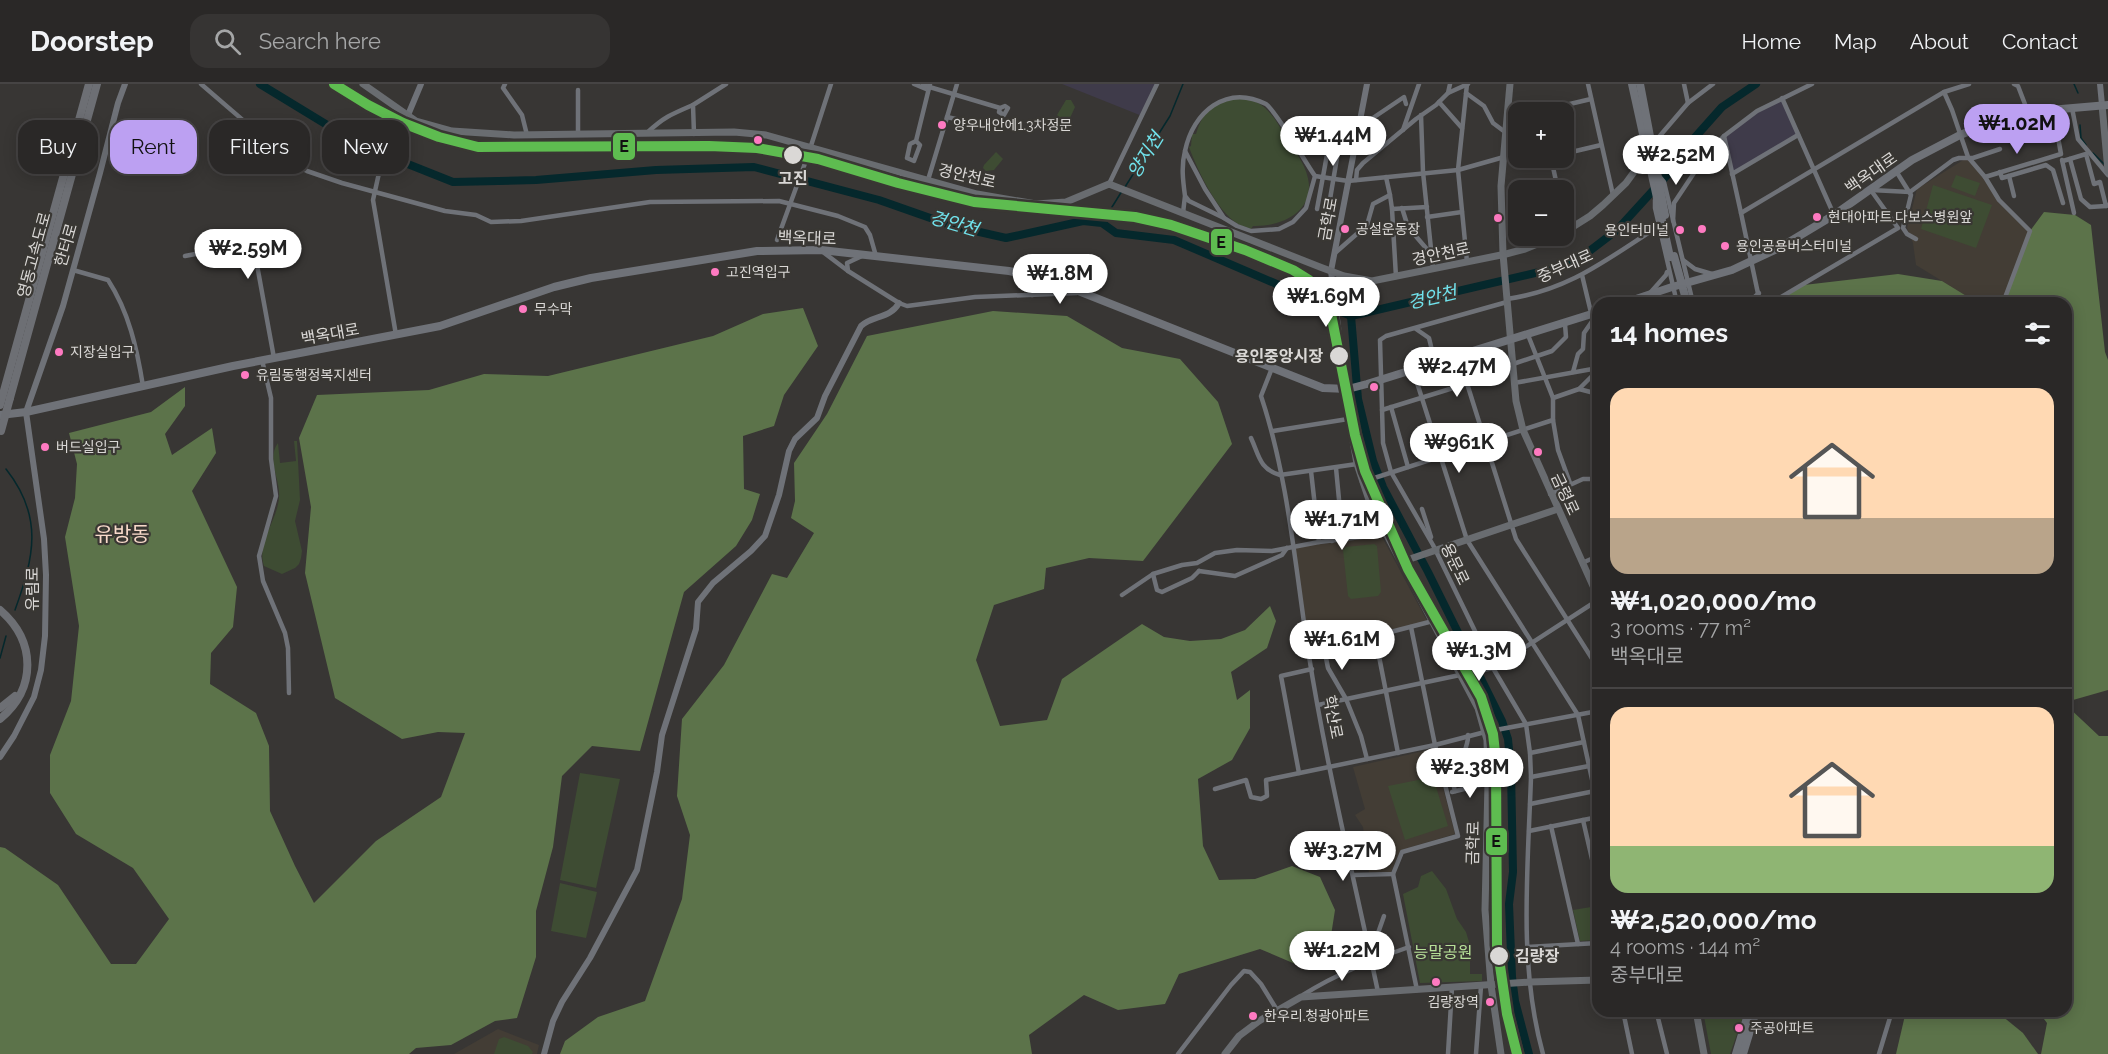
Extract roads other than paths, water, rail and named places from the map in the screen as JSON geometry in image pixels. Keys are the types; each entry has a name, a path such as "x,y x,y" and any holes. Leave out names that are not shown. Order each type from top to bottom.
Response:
{"highway":[{"name":"영동고속도로","path":"1,433 4,400 89,84"},
{"name":"영동고속도로","path":"4,400 97,84"},
{"path":"0,610 20,635 26,649 28,664 22,692 0,719"},
{"path":"0,614 17,636 24,664 19,690 13,699 0,708"}],"main road":[{"name":"경안천로","path":"363,84 406,117 452,131 527,135 734,132 765,135 809,151 977,194 1036,204 1065,202 1111,185 1331,275 1372,281 1467,262 1503,258 1533,246"},
{"path":"1503,258 1501,186 1510,84"},
{"path":"1632,84 1650,156 1655,197 1663,212"},
{"path":"1574,226 1590,216 1626,183 1650,156 1652,145 1640,84"},
{"path":"2105,105 2108,171"},
{"name":"백옥대로","path":"1641,297 1732,270 1779,248 1834,215 1912,160 1960,135 2016,113 2105,105"},
{"path":"1650,156 1659,176 1663,212 1683,297"},
{"name":"백옥대로","path":"0,415 26,412 262,360 440,326 554,287 591,278 757,251 821,250 1031,275 1048,279 1089,293 1323,388 1346,389 1367,384 1592,316"},
{"name":"금령로","path":"1503,258 1516,401 1523,430 1592,585"},
{"name":"금학로","path":"1346,389 1348,419 1361,482 1430,622 1461,674 1487,732 1485,910 1491,985 1501,1054"},
{"path":"1402,562 1433,549 1558,509"},
{"path":"1225,1054 1239,1036 1259,1021 1301,997 1528,982 1592,980"},
{"path":"1697,1017 1704,1053"},
{"path":"1737,1054 1747,1017"},
{"path":"1737,1054 1753,1017"}],"street":[{"name":"한터로","path":"26,412 63,306 125,84"},
{"path":"201,84 295,165 316,174 445,211 476,215 491,222 531,220 650,202 778,201 838,216 865,227 870,235 872,255 849,261 846,267 848,271"},
{"path":"396,335 374,211 375,191 379,173 421,84"},
{"path":"505,84 503,88 522,115 527,135"},
{"path":"646,134 655,124 670,114 693,105 726,84"},
{"path":"776,250 777,240 831,84"},
{"path":"914,84 930,87"},
{"path":"928,180 957,84"},
{"path":"1111,185 1157,84"},
{"name":"금학로","path":"1346,389 1331,275 1367,84"},
{"path":"1403,130 1419,84"},
{"path":"1448,93 1450,84"},
{"path":"1356,180 1358,170 1364,163 1448,93 1467,84"},
{"path":"1467,84 1458,170 1467,262"},
{"path":"1588,84 1613,195"},
{"path":"1684,84 1688,103"},
{"path":"1652,145 1688,103 1713,84"},
{"path":"1692,297 1673,221 1674,203 1706,155 1724,136 1758,111 1812,84"},
{"path":"1741,213 1944,92 1969,84"},
{"path":"2027,84 2016,85 2028,112"},
{"path":"2100,84 2105,105"},
{"path":"923,85 1003,110"},
{"path":"916,141 930,87"},
{"path":"578,90 578,134"},
{"path":"1944,92 1968,157 1985,177 1999,200 2030,231 2005,297"},
{"path":"1466,93 1484,106 1493,123 1505,132"},
{"path":"1183,213 1185,196 1182,173 1185,151 1192,130 1207,106 1228,95 1243,94 1269,106 1314,176 1306,208 1293,222 1279,229 1251,231 1189,201 1185,196"},
{"path":"1358,128 1404,97 1406,104"},
{"path":"1782,98 1834,215"},
{"path":"1574,103 1591,99"},
{"path":"1439,102 1462,131"},
{"path":"693,105 694,134"},
{"path":"2072,108 2078,139 2108,175"},
{"path":"2053,110 2074,213"},
{"path":"1421,115 1423,172 1433,268"},
{"path":"947,117 960,120"},
{"path":"1732,174 1798,135"},
{"path":"1724,136 1759,297"},
{"path":"1311,141 1339,146 1328,211"},
{"path":"1317,209 1329,144"},
{"path":"1574,151 1601,145"},
{"path":"1870,189 1910,192 1953,160 1973,158 2000,149"},
{"path":"1185,151 1204,189 1224,218"},
{"path":"1985,177 2061,154"},
{"path":"2063,160 2086,154 2094,184 2100,182 2107,205 2095,208 2086,205 2081,199 2070,159"},
{"path":"1314,176 1348,181 1458,170 1508,157"},
{"path":"2000,172 2002,178 2046,165 2053,170 2063,203"},
{"path":"2053,170 2064,167"},
{"path":"1896,171 1910,192 1903,228 1907,234 1916,239"},
{"path":"2009,176 2014,195"},
{"path":"1386,177 1392,209 1396,277"},
{"path":"1781,297 1898,228 1870,189"},
{"path":"1335,253 1367,225 1373,204 1390,195"},
{"path":"1392,209 1426,207"},
{"path":"1402,208 1407,227 1431,254"},
{"path":"1427,217 1462,212"},
{"path":"1673,221 1663,212 1659,226 1675,297"},
{"name":"중부대로","path":"1416,329 1558,287 1595,269 1659,226"},
{"path":"185,256 253,243 274,358"},
{"path":"821,250 848,271 899,303 914,306 975,297 1089,293"},
{"path":"1683,260 1695,269 1715,275"},
{"path":"1650,294 1666,275 1667,269"},
{"path":"73,270 108,280 121,300 138,354 143,386"},
{"path":"1031,275 1036,278 1038,285 1032,295"},
{"path":"1582,275 1592,308"},
{"path":"1755,297 1759,293"},
{"path":"544,1054 553,1021 562,1002 590,958 637,870 657,772 662,735 696,628 698,602 713,583 765,536 779,495 789,451 795,439 817,418 825,396 861,326 868,321 889,315 899,303"},
{"path":"1573,372 1578,354 1583,349 1584,333 1592,319"},
{"path":"1382,410 1466,384 1485,382 1513,367 1552,351 1566,337 1565,324"},
{"path":"1416,329 1429,338 1435,363"},
{"name":"용문로","path":"1416,329 1386,336 1380,340 1383,443 1388,472 1433,549 1523,725 1530,753 1531,777 1526,927 1528,982 1543,1054"},
{"path":"1528,335 1553,398 1553,420 1558,450 1570,483"},
{"path":"1458,355 1516,538 1592,658"},
{"path":"262,360 273,412 271,459 276,496 258,556 263,581 286,641 289,693"},
{"name":"학산로","path":"1272,368 1261,396 1273,431 1290,548 1318,705 1378,992"},
{"path":"1413,369 1467,540 1578,715 1592,778"},
{"path":"1514,383 1592,370"},
{"path":"1553,398 1579,389 1592,375"},
{"path":"1579,389 1592,392"},
{"path":"1391,407 1408,467"},
{"name":"유림로","path":"0,756 14,736 34,697 41,670 45,636 44,539 26,412"},
{"path":"1273,431 1348,419"},
{"path":"1361,482 1553,420"},
{"path":"1251,438 1261,462 1274,474 1357,464"},
{"path":"1332,541 1331,536 1340,510 1336,468"},
{"path":"1311,471 1319,542"},
{"path":"1550,494 1570,483 1592,479"},
{"path":"1422,508 1433,549"},
{"path":"1122,595 1153,574 1197,563 1215,553 1237,550 1272,551 1319,542 1387,534"},
{"path":"1153,574 1157,590 1162,592 1192,578 1200,571 1235,576 1282,555 1290,548"},
{"path":"1582,563 1592,559"},
{"path":"1197,563 1200,571"},
{"path":"1318,705 1494,668 1592,602"},
{"path":"1308,651 1430,622"},
{"path":"1411,627 1435,745 1458,836 1402,852 1393,874 1417,990"},
{"path":"1376,636 1398,753"},
{"path":"1324,648 1328,668 1346,699 1361,736 1367,759"},
{"path":"1299,773 1281,676 1312,669"},
{"path":"1215,789 1246,780 1251,796 1261,799 1267,796 1266,780 1435,745 1468,735 1592,712"},
{"path":"1455,791 1453,783 1457,778 1457,768 1462,760 1463,751 1469,741 1468,735"},
{"path":"1530,753 1584,742"},
{"path":"1531,777 1589,766"},
{"path":"1447,793 1488,783"},
{"path":"1530,804 1592,792"},
{"path":"1529,831 1592,818"},
{"path":"1583,820 1592,859"},
{"path":"1551,826 1578,944"},
{"path":"1353,875 1393,874"},
{"path":"1368,943 1377,936 1384,916"},
{"path":"1527,947 1592,943"},
{"path":"1301,997 1321,984 1371,961 1409,947"},
{"path":"1178,1054 1244,971 1253,974 1277,1010"},
{"path":"1476,1054 1481,986"},
{"path":"1448,1054 1452,987"},
{"path":"1624,1017 1632,1054"},
{"path":"1658,1017 1667,1054"},
{"path":"1879,1054 1890,1017"}],"waterway":[{"name":"경안천","path":"260,84 360,145 453,182 536,180 656,170 754,167 879,200 953,226 1006,238 1083,221 1102,223 1116,233 1174,240 1351,316 1552,269 1583,256 1617,230 1669,173 1681,153 1722,107 1756,84"},
{"name":"양지천","path":"1125,187 1170,116 1183,84"},
{"path":"2074,84 2078,93"},
{"path":"2080,125 2081,138 2086,145"},
{"path":"2093,153 2104,164"},
{"name":"양지천","path":"1102,223 1122,191"},
{"path":"1351,316 1358,399 1373,461 1383,487 1502,721 1508,739 1513,872 1509,904 1512,977 1515,1001 1529,1054"},
{"path":"6,469 18,487 31,521 31,555 15,610"},
{"path":"0,658 6,636"}],"place":[{"name":"양우내안에1.3차정문","path":"942,125"},
{"name":"고진","path":"793,155"},
{"name":"현대아파트.다보스병원앞","path":"1817,217"},
{"name":"공설운동장","path":"1345,229"},
{"name":"용인터미널","path":"1680,230"},
{"name":"용인공용버스터미널","path":"1725,246"},
{"name":"고진역입구","path":"715,272"},
{"name":"무수막","path":"523,309"},
{"name":"지장실입구","path":"59,352"},
{"name":"용인중앙시장","path":"1339,356"},
{"name":"유림동행정복지센터","path":"245,375"},
{"name":"버드실입구","path":"45,447"},
{"name":"김량장","path":"1499,956"},
{"name":"김량장역","path":"1490,1002"},
{"name":"한우리.청광아파트","path":"1253,1016"},
{"name":"주공아파트","path":"1739,1028"}],"district":[{"name":"유방동","path":"122,534"}],"park label":[{"name":"능말공원","path":"1443,952"}]}
